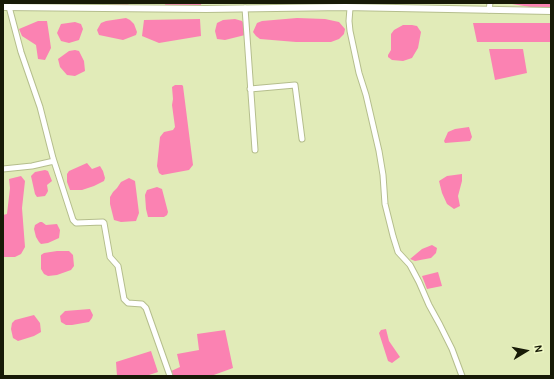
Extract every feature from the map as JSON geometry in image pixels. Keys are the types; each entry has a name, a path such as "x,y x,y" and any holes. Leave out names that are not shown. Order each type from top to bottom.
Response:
{"main road":[{"path":"7,5 206,6 245,8 490,6 551,10"}],"street":[{"path":"7,5 74,222 104,223 110,256 118,266 124,299 128,303 144,305 170,376"},
{"path":"346,6 359,73 366,95 379,152 383,175 385,204 398,252 410,265 419,282 452,349 462,376"},
{"path":"245,8 255,150"},
{"path":"250,89 295,85 302,139"},
{"path":"3,169 32,166 54,161"}],"shaded area":[{"path":"36,3 130,3 127,6 37,6"},
{"path":"164,3 202,3 200,6 166,6"},
{"path":"506,3 551,3 551,9 530,7"},
{"path":"126,18 134,24 137,32 136,35 123,40 99,35 97,30 101,23"},
{"path":"297,18 325,19 339,22 345,29 344,34 339,39 331,42 296,42 260,39 253,32 257,23 262,21"},
{"path":"200,19 201,36 159,43 142,36 144,20"},
{"path":"235,19 242,21 245,26 245,35 225,40 217,39 215,31 217,23 223,20"},
{"path":"38,21 47,21 51,48 45,60 38,59 36,45 22,36 19,29"},
{"path":"75,22 81,24 83,29 79,40 69,43 61,41 57,33 61,24"},
{"path":"473,23 551,23 551,42 477,42"},
{"path":"403,25 417,26 421,32 418,48 412,58 403,61 392,60 388,57 391,50 391,34 394,30"},
{"path":"489,49 523,49 527,73 495,80"},
{"path":"69,51 79,51 84,61 85,71 75,76 67,75 60,67 58,59"},
{"path":"175,85 183,86 193,165 189,170 162,175 159,173 157,166 160,137 164,132 173,130 175,127 172,105 172,87"},
{"path":"469,127 472,137 470,141 445,143 444,141 448,132 455,129"},
{"path":"87,163 92,169 100,166 105,178 104,181 82,190 70,190 67,182 67,174 69,171"},
{"path":"45,170 48,171 52,181 47,185 48,191 45,196 37,197 31,176 35,172"},
{"path":"462,174 462,181 458,196 460,206 454,209 447,204 439,181 447,176"},
{"path":"21,176 25,181 22,208 25,247 21,254 15,257 3,257 3,215 7,214 10,188 9,179"},
{"path":"129,178 135,181 139,213 136,221 121,222 114,220 110,197 121,182"},
{"path":"157,187 162,189 168,212 164,217 148,217 145,195 147,190"},
{"path":"40,222 46,225 57,224 60,230 59,238 48,243 41,244 36,237 34,229 35,225"},
{"path":"432,245 437,248 436,253 431,258 415,261 410,259 422,249"},
{"path":"69,251 73,255 74,266 71,270 57,275 48,276 44,274 41,269 41,255 44,253"},
{"path":"438,272 442,286 427,289 422,276"},
{"path":"90,309 93,315 89,322 66,325 61,322 60,316 65,311"},
{"path":"34,315 40,323 41,332 18,341 13,338 11,329 12,323 15,320"},
{"path":"386,329 389,341 400,357 392,363 388,361 379,333 381,330"},
{"path":"225,330 233,368 211,376 172,376 169,372 180,367 177,354 199,350 197,334"},
{"path":"151,351 158,372 146,376 117,376 116,362"}]}
